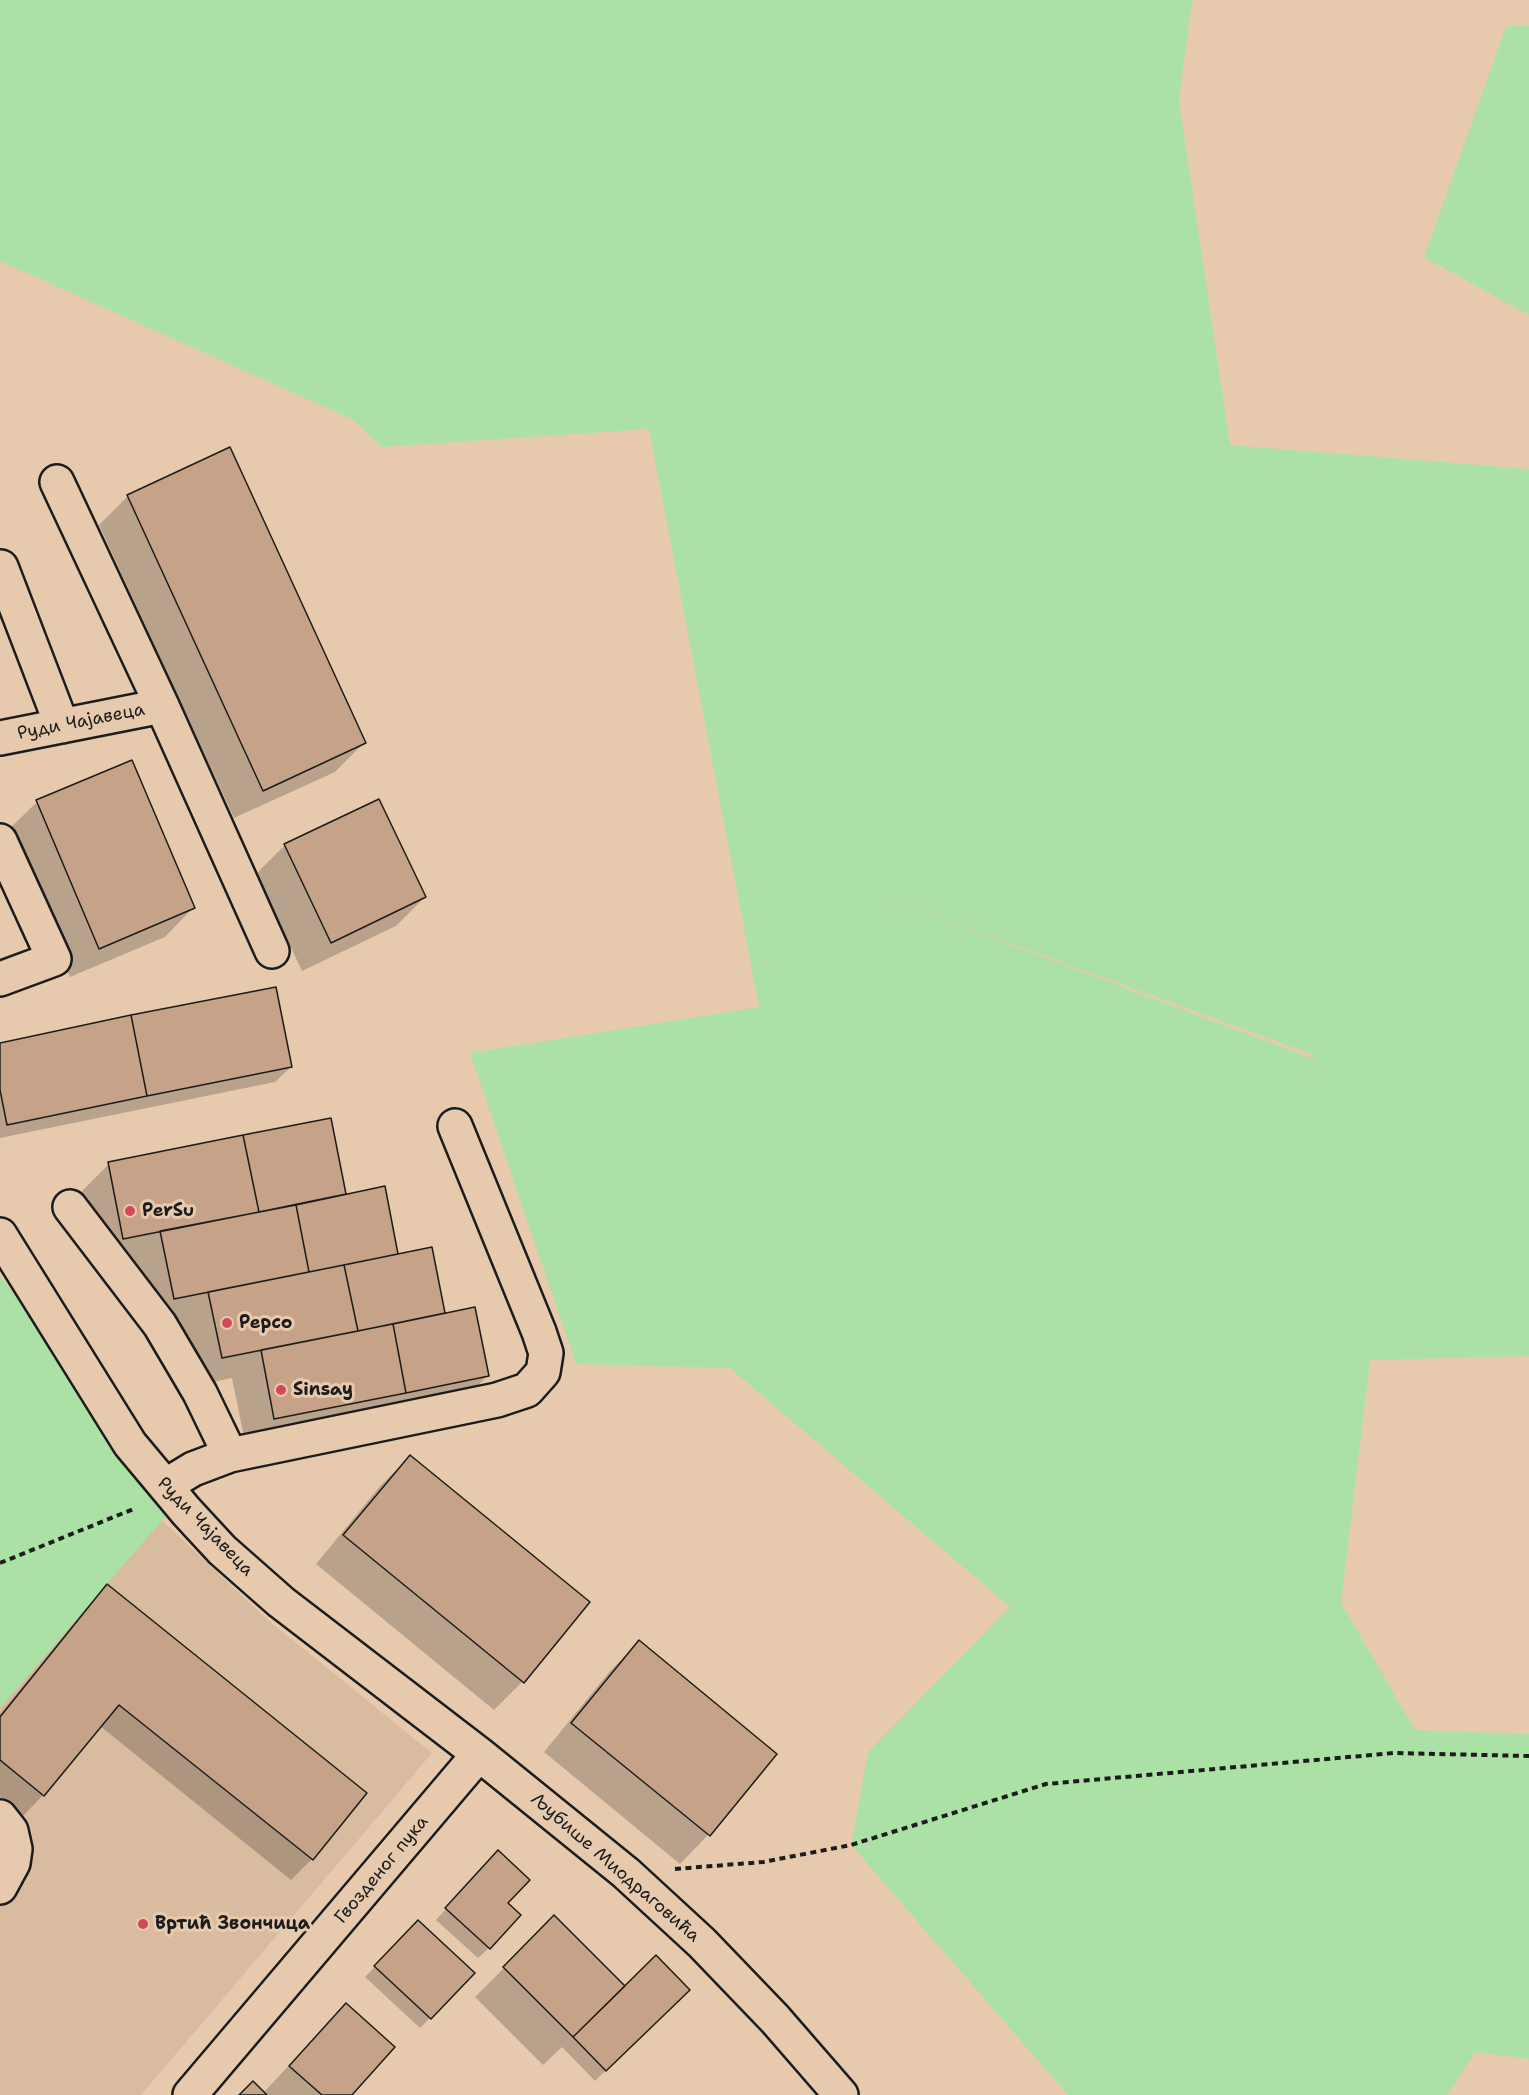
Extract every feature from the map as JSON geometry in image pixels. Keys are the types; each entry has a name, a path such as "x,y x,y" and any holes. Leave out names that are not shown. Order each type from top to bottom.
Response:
{"street":[{"path":"57,482 162,706 272,951"},
{"path":"1,567 62,726"},
{"name":"Руди Чајавеца","path":"0,738 162,706"},
{"path":"0,841 54,959 0,979"},
{"path":"165,1486 193,1469 230,1455 497,1400 527,1390 543,1372 546,1353 539,1332 455,1126"},
{"path":"70,1207 160,1325 200,1393 230,1455"},
{"name":"Руди Чајавеца","path":"0,1235 130,1444 186,1511 222,1550 280,1602 479,1754"},
{"name":"Љубише Миодраговића","path":"479,1754 626,1873 702,1943 775,2019 841,2095"},
{"name":"Гвозденог пука","path":"190,2095 479,1754"},
{"path":"0,1817 11,1831 15,1849 13,1863 0,1887"}],"path":[{"path":"0,1563 152,1503 186,1511"},
{"path":"626,1873 763,1862 851,1845 1046,1784 1394,1753 1529,1756"}],"shaded area":[{"name":"Вртић Звончица","path":"153,1512 268,1620 432,1753 141,2095 0,2095 0,1589"}],"green space":[{"path":"0,0 1192,0 1179,101 1230,445 1529,469 1529,1356 1370,1360 1341,1603 1415,1730 1529,1734 1529,2059 1475,2052 1447,2095 1068,2095 851,1845 868,1752 1010,1607 730,1368 576,1364 470,1053 759,1007 649,429 381,447 354,420 0,261","holes":["851,885 1314,1055 1314,1059"]},
{"path":"1506,26 1529,26 1529,315 1424,257"},
{"path":"0,1276 130,1444 178,1502 0,1708"}],"building":[{"path":"230,447 366,743 263,791 127,495"},
{"path":"132,760 195,908 99,949 36,800"},
{"path":"379,799 426,897 331,943 284,844"},
{"path":"276,987 292,1067 147,1096 131,1015"},
{"path":"131,1015 147,1096 7,1125 0,1090 0,1043"},
{"path":"331,1118 346,1194 259,1212 243,1135"},
{"path":"243,1135 259,1212 123,1239 108,1162"},
{"path":"385,1186 398,1254 309,1272 296,1205"},
{"path":"296,1205 309,1272 174,1299 160,1231"},
{"path":"432,1247 445,1313 358,1331 344,1265"},
{"path":"344,1265 358,1331 222,1358 208,1292"},
{"path":"475,1307 489,1376 406,1393 393,1324"},
{"path":"393,1324 406,1393 274,1419 261,1350"},
{"path":"410,1455 590,1602 524,1683 343,1535"},
{"path":"107,1584 367,1793 313,1860 119,1705 44,1796 0,1760 0,1717"},
{"path":"639,1640 777,1754 710,1836 571,1723"},
{"path":"498,1850 530,1880 508,1903 521,1915 490,1949 445,1908"},
{"path":"554,1915 625,1986 573,2037 503,1967"},
{"path":"418,1920 475,1973 431,2019 374,1966"},
{"path":"656,1955 690,1990 606,2071 573,2037"},
{"path":"346,2003 395,2047 352,2095 322,2095 289,2066"},
{"path":"253,2081 267,2095 239,2095"}],"place":[{"name":"PerSu","path":"130,1211"},
{"name":"Pepco","path":"227,1323"},
{"name":"Sinsay","path":"281,1390"},
{"name":"Вртић Звончица","path":"143,1924"}]}
